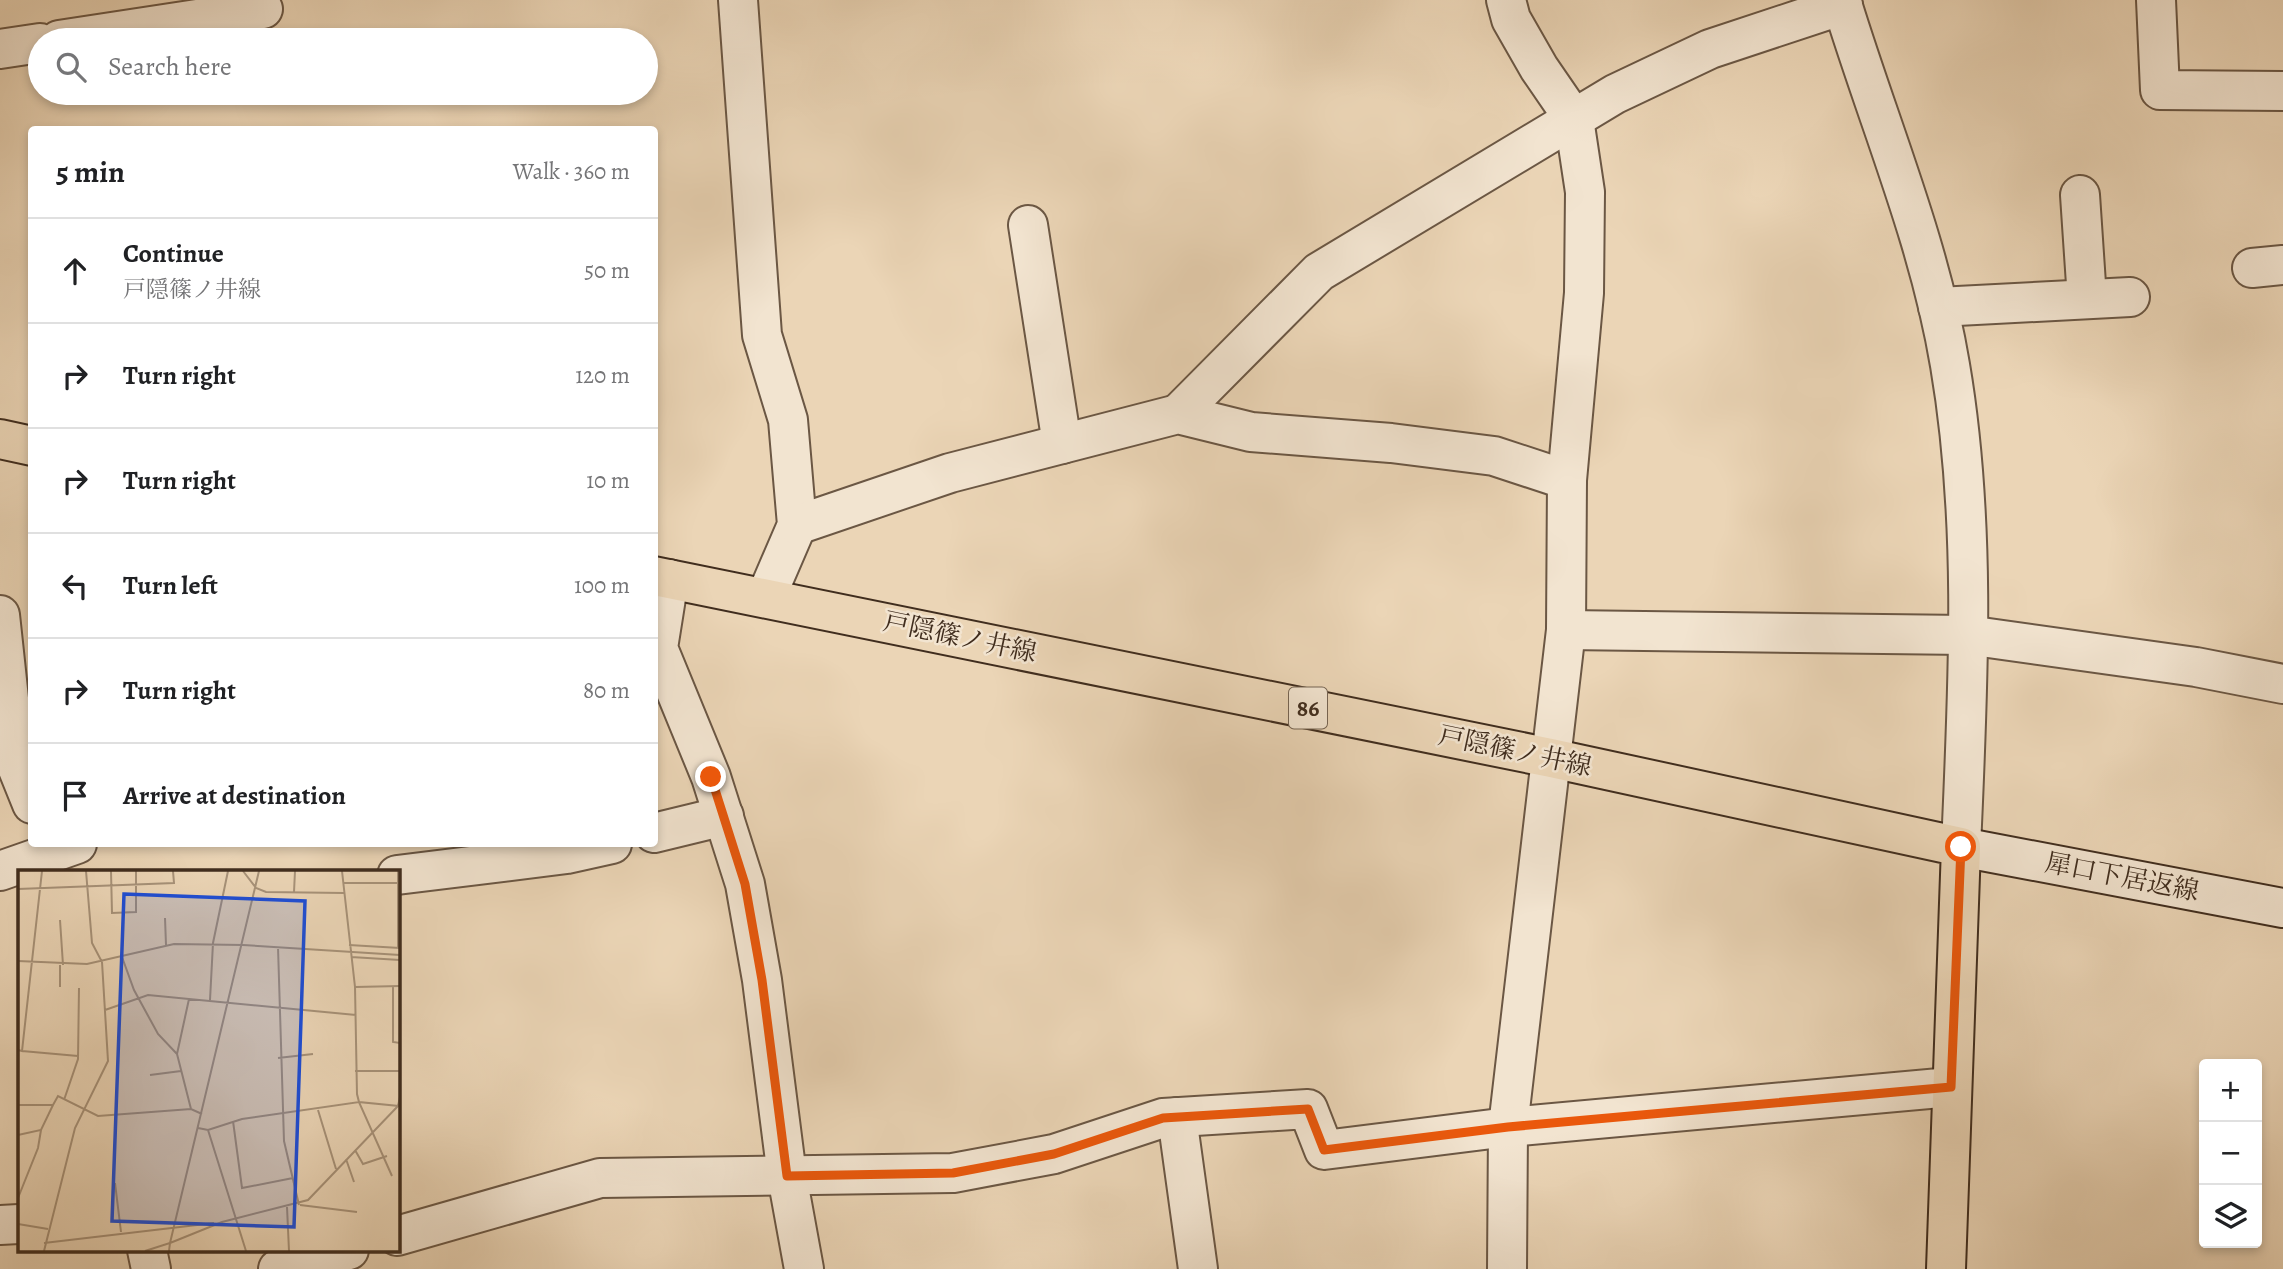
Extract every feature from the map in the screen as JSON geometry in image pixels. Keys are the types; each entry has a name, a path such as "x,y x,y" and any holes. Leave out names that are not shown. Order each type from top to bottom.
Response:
{"main road":[{"path":"0,439 28,445"},
{"name":"戸隠篠ノ井線","path":"662,577 1551,758 1961,847"},
{"path":"1946,1269 1961,847"}],"street":[{"path":"738,0 762,335 788,419 797,525 766,597"},
{"path":"1506,0 1511,19 1538,68 1574,119 1585,192 1584,293 1566,480 1566,630 1508,1127 1507,1269"},
{"path":"2156,0 2160,90 2283,91"},
{"path":"1178,414 1319,272 1615,94 1710,49 1842,3 1909,198 1938,307 1959,425 1967,566 1961,847"},
{"path":"138,28 263,9"},
{"path":"0,49 28,45"},
{"path":"2080,195 2087,299"},
{"path":"1028,225 1062,444"},
{"path":"1938,307 2130,297"},
{"path":"797,525 950,473 1178,414 1251,432 1391,443 1494,456 1566,480"},
{"path":"658,625 662,577"},
{"path":"0,615 16,764"},
{"path":"1566,630 1967,635 2196,667 2283,684"},
{"path":"658,654 711,777 745,884 762,980 787,1176 804,1269"},
{"path":"0,727 28,794"},
{"path":"658,832 724,816"},
{"path":"399,875 568,855 600,847"},
{"name":"犀口下居返線","path":"1961,847 2283,908"},
{"path":"0,871 57,853"},
{"path":"399,1235 600,1178 953,1173 1054,1154 1163,1118 1308,1109 1324,1150 1508,1127 1951,1087"},
{"path":"1177,1117 1198,1269"},
{"path":"0,1225 18,1224"},
{"path":"278,1269 336,1252"}],"route":[{"path":"711,777 745,884 762,980 787,1176 953,1173 1054,1154 1163,1118 1308,1109 1324,1150 1508,1127 1951,1087 1961,847"}]}
